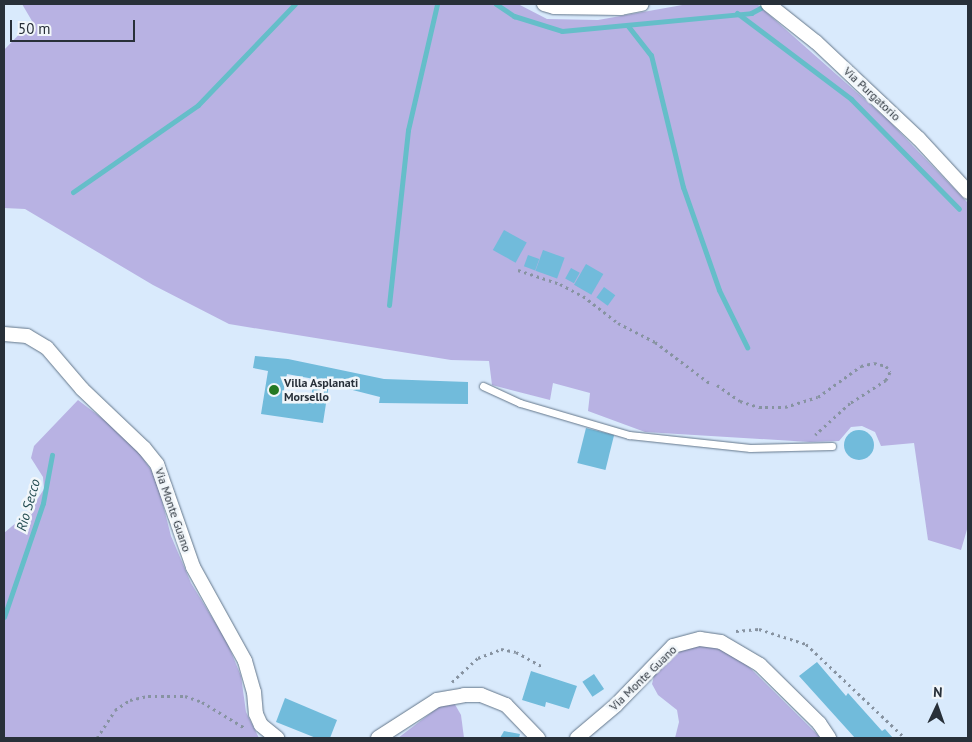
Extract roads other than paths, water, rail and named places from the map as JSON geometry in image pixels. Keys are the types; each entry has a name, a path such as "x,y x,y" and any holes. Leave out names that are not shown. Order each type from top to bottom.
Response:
{"street":[{"path":"544,4 554,7 602,8 642,4"},
{"name":"Via Purgatorio","path":"768,4 830,55 919,139 968,192"},
{"name":"Via Monte Guano","path":"4,334 27,336 47,348 82,389 144,448 157,464 193,567 245,661 254,692 256,714 261,725 277,738"},
{"name":"Via Monte Guano","path":"577,738 616,705 673,646 700,639 721,642 760,665 819,722 830,738"},
{"path":"378,738 407,722 437,700 464,695 495,699 519,715 538,738"}],"lane":[{"path":"483,386 520,402 629,435 695,444 795,448 832,446"},
{"path":"392,738 407,722"}],"waterway":[{"path":"73,192 198,105 295,4"},
{"path":"389,305 408,130 437,4"},
{"path":"496,4 514,16 562,31 751,13 768,4"},
{"path":"737,13 851,99 959,209"},
{"path":"628,26 651,55 683,187 719,290 747,347"},
{"name":"Rio Secco","path":"4,617 43,503 52,455"}],"place":[{"name":"Villa Asplanati Morsello","path":"274,390"}]}
